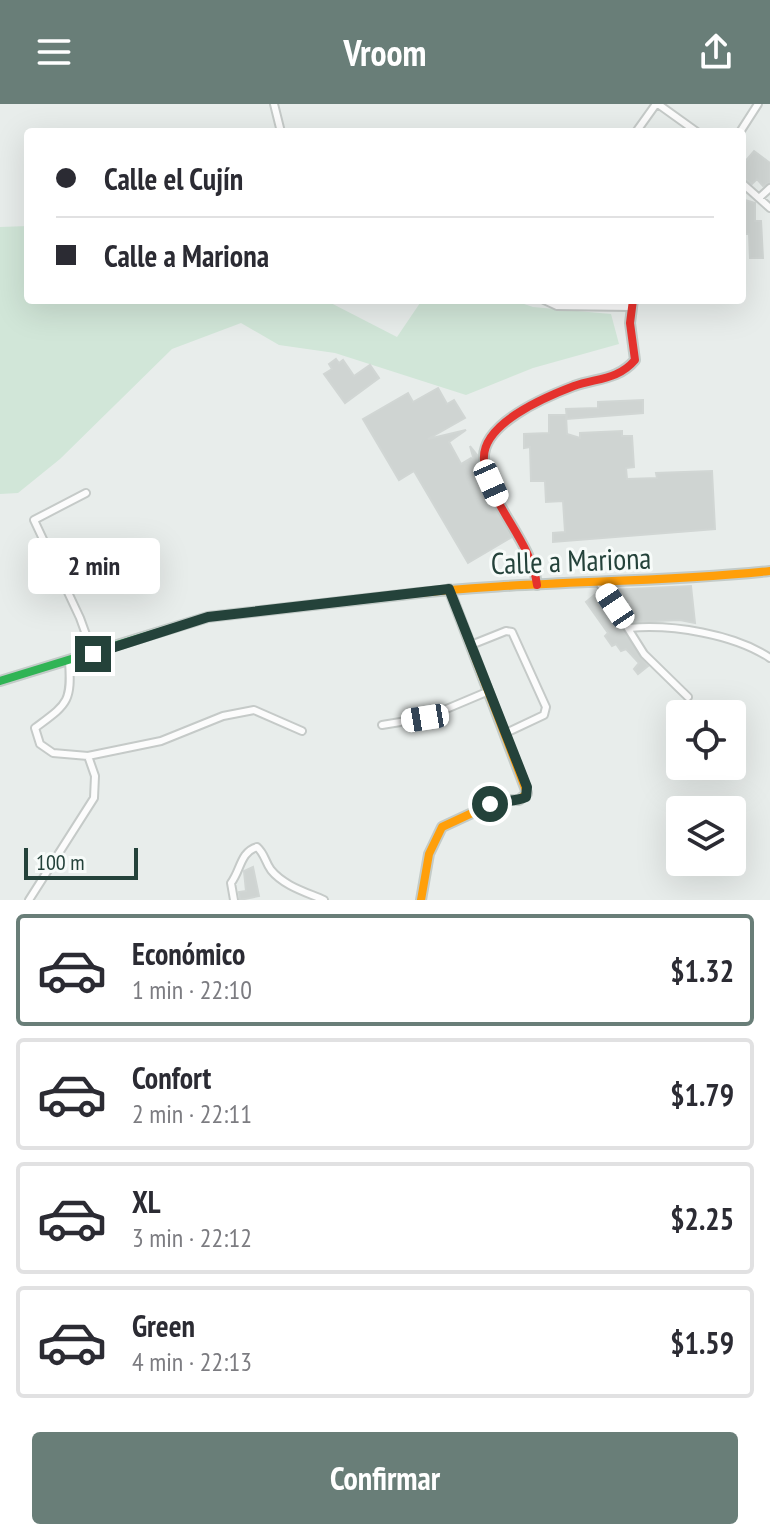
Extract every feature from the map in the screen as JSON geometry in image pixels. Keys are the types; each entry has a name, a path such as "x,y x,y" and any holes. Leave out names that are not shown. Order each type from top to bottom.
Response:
{"main road":[{"path":"537,585 534,564 491,483 485,457 486,442 511,418 567,389 613,378 627,370 635,360 632,304"},
{"name":"Calle a Mariona","path":"0,681 208,617 449,589 697,579 770,571"},
{"path":"421,900 429,854 442,827 500,800 526,797 527,787 449,589"}],"street":[{"path":"274,104 280,128"},
{"path":"639,128 657,104 691,128"},
{"path":"743,128 758,104"},
{"path":"746,187 770,208"},
{"path":"759,198 770,188"},
{"path":"553,304 607,304"},
{"path":"86,493 34,520 80,618 93,654"},
{"path":"600,584 644,654 688,697"},
{"path":"629,628 659,625 685,629 713,635 770,658"},
{"path":"471,645 506,631 512,632 546,707 544,715 506,733"},
{"path":"69,661 71,690 62,707 35,728 40,744 53,753 88,756 161,741 223,716 254,710 302,731"},
{"path":"382,725 425,718 489,691"},
{"path":"29,900 94,798 95,776 88,756"},
{"path":"234,900 231,883 240,872 242,858 257,847 271,870 297,890 324,900"}],"green space":[{"path":"24,226 24,304 333,304 397,337 419,304 524,304 611,314 619,344 533,368 466,395 335,353 279,345 241,323 172,349 60,459 18,493 0,494 0,227"}],"building":[{"path":"754,151 770,163 770,182 763,186 757,179 752,184 746,179 746,160"},
{"path":"746,200 755,203 755,221 761,221 763,258 750,258 749,234 746,234"},
{"path":"336,359 339,363 343,360 354,376 370,365 379,378 345,403 324,374 332,369 329,364"},
{"path":"438,388 447,404 454,400 465,418 428,439 466,430 449,442 461,464 471,458 475,464 470,446 477,455 478,467 474,470 512,537 468,563 414,471 399,480 363,419 408,393 413,402"},
{"path":"643,400 643,413 567,419 566,409 598,408 598,402"},
{"path":"549,415 566,415 567,434 580,438 580,433 622,431 622,436 632,436 634,467 626,468 627,479 657,478 656,473 712,471 715,529 553,542 553,533 565,532 563,501 546,502 545,481 531,481 530,447 524,448 524,434 549,433"},
{"path":"691,586 695,623 680,620 631,622 630,602 618,602 611,590"},
{"path":"598,592 648,666 638,674 634,669 639,663 626,649 621,651 616,644 612,646 605,636 608,633 586,602"},
{"path":"253,867 259,896 240,900 239,892 246,891 244,871"}],"traffic: fast":[{"path":"0,681 208,617 401,595"}],"traffic: slow":[{"path":"401,595 770,571"},
{"path":"421,900 429,854 442,827 500,800 519,800 527,793 449,589"}],"traffic: jam":[{"path":"537,585 527,553 487,477 484,460 486,447 504,424 532,405 628,367 635,360 630,323 632,304"}],"route":[{"path":"93,654 208,617 449,589 527,787 526,797 490,804"}]}
